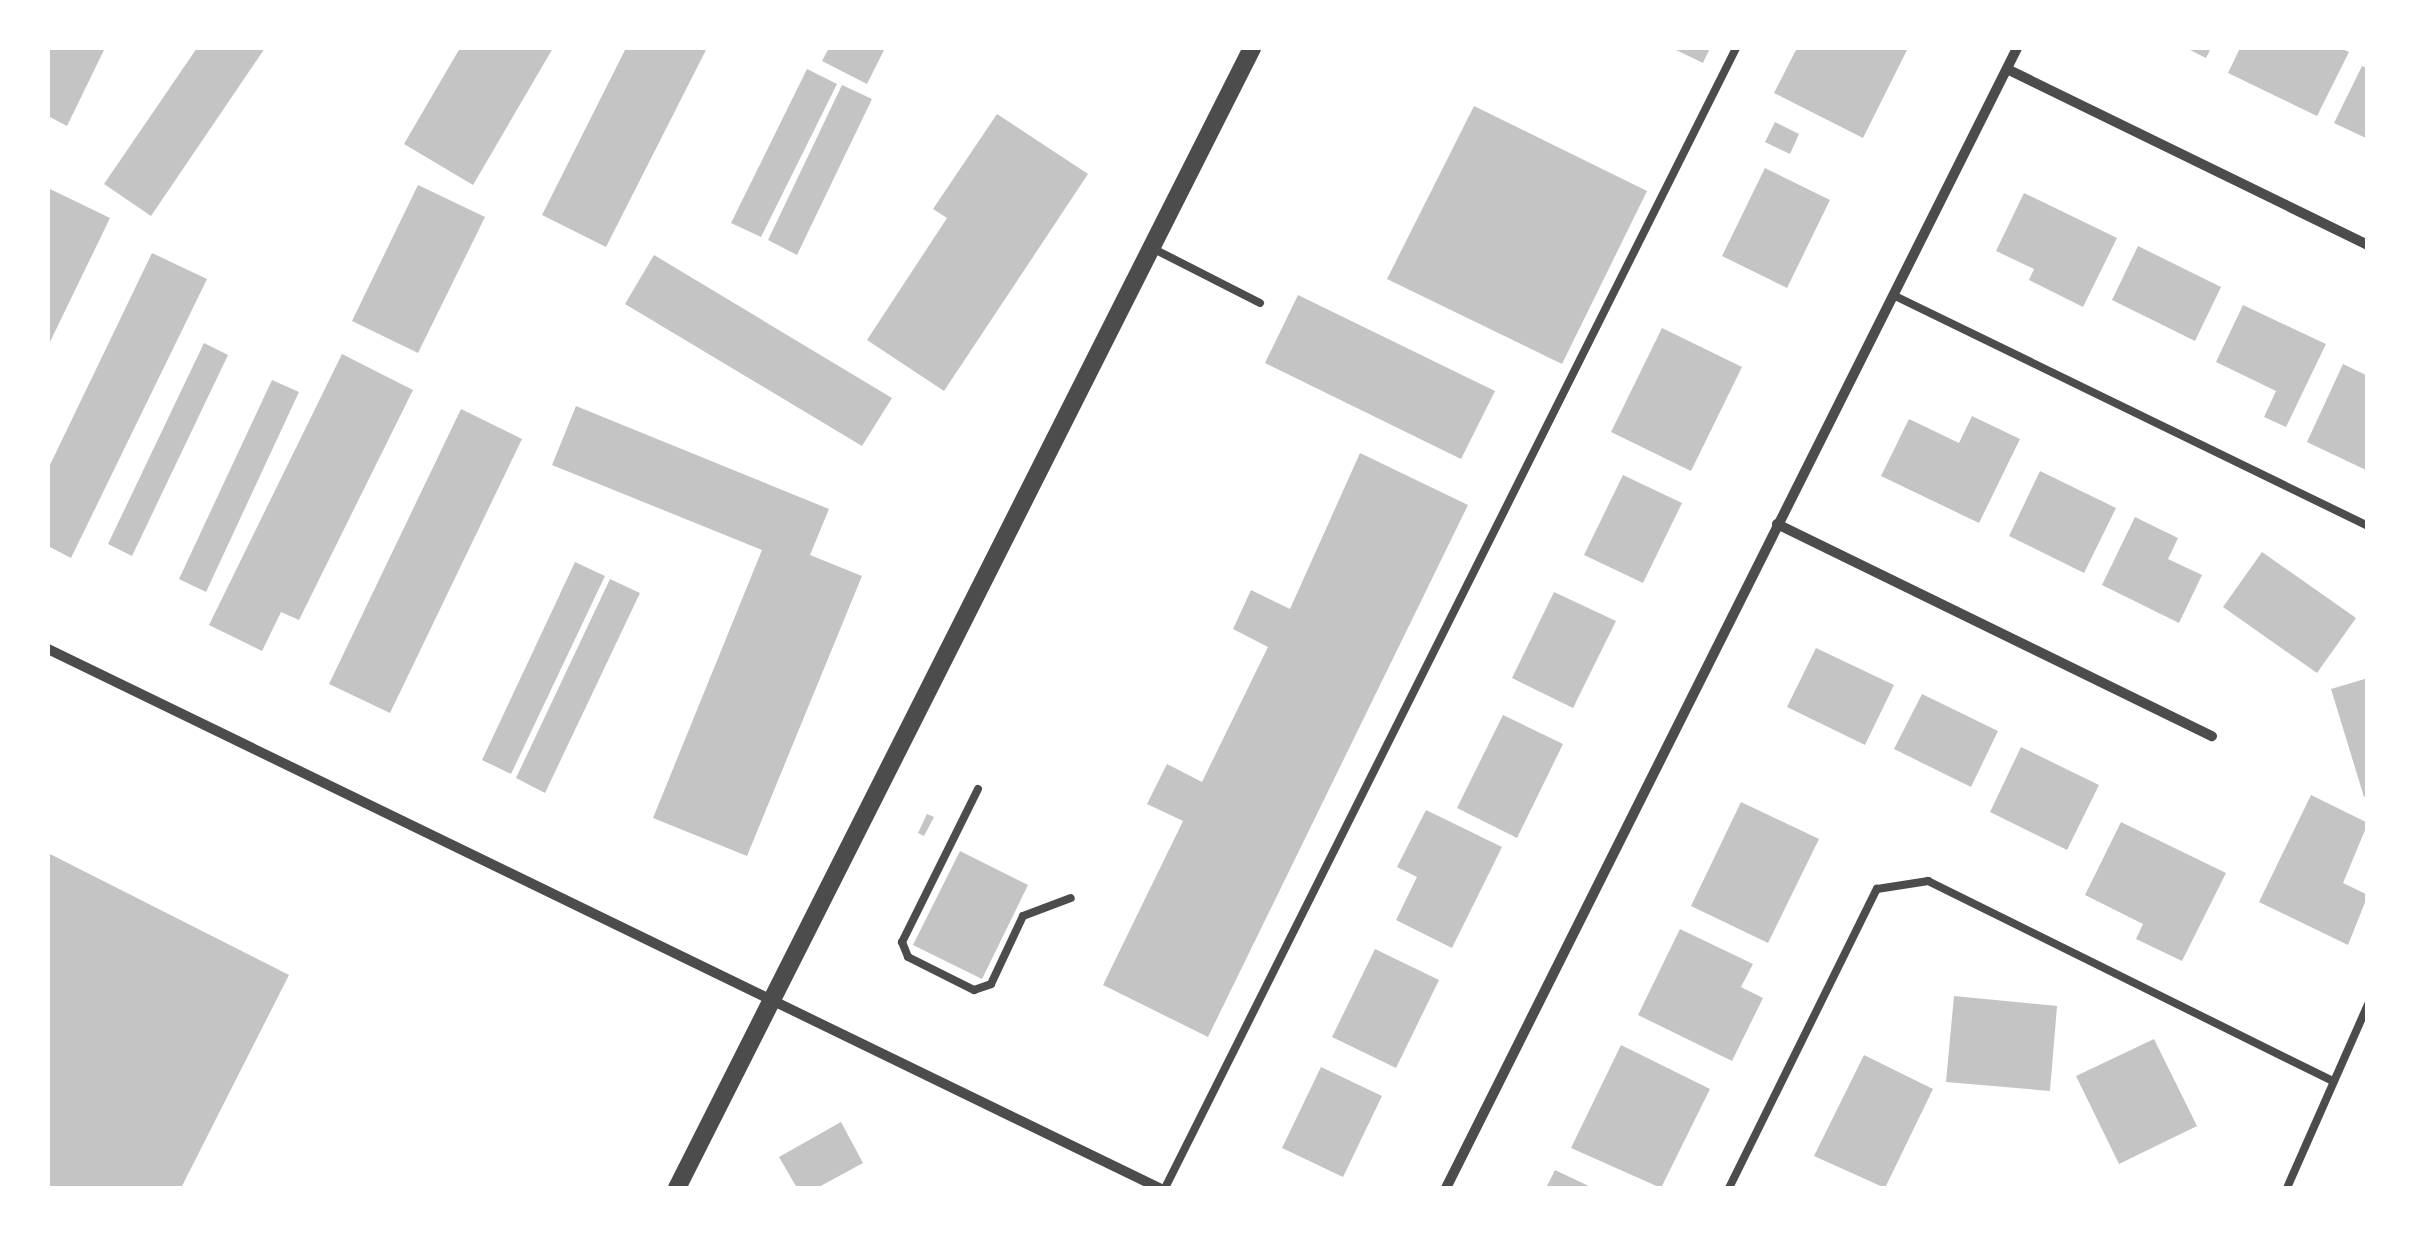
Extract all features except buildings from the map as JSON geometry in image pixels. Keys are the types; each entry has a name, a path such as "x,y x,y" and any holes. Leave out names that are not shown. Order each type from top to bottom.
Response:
{"street":[{"path":"677,1188 1252,48"},
{"path":"1446,1188 2017,48"},
{"path":"2007,69 2368,245"},
{"path":"1777,524 2212,736"},
{"path":"48,649 770,1002 1162,1188"}],"lane":[{"path":"1162,1188 1736,48"},
{"path":"1150,247 1260,303"},
{"path":"1892,295 2368,526"},
{"path":"978,789 902,942 908,957 974,990 991,984 1023,916 1071,898"},
{"path":"1729,1188 1876,889 1928,882 2331,1080"},
{"path":"2288,1188 2331,1080 2368,1004"}]}
